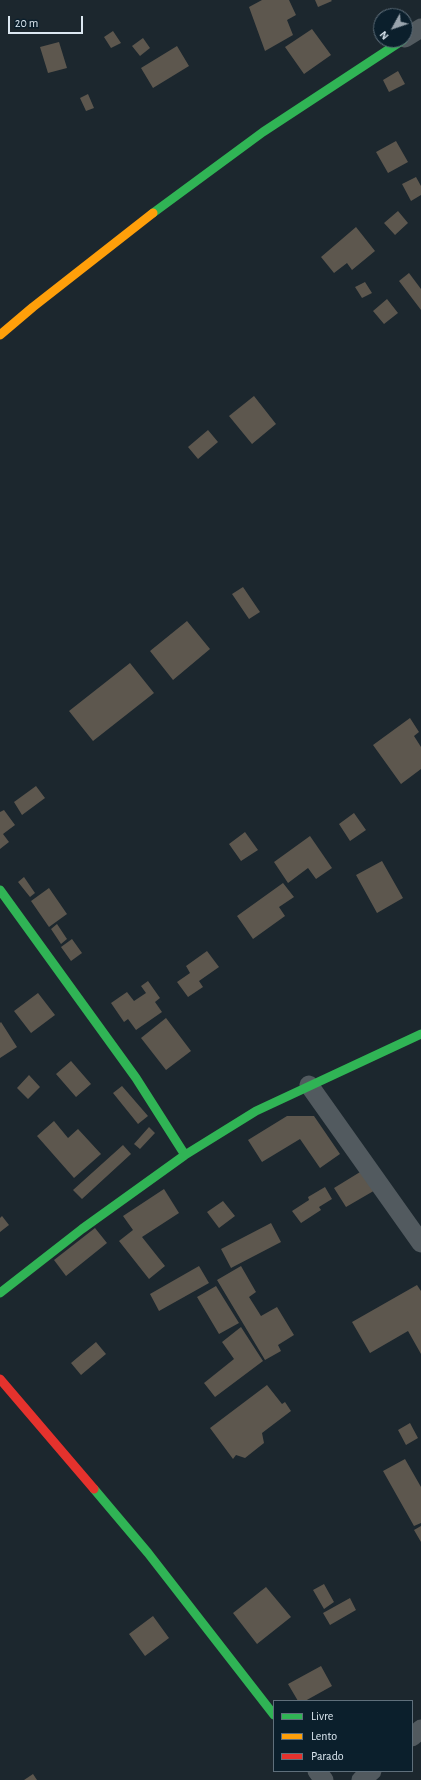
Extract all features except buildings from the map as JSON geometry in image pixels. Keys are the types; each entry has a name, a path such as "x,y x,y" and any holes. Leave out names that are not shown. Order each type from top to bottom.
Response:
{"street":[{"path":"0,335 32,307 165,204 263,132 390,48"},
{"path":"0,890 136,1078 185,1155"},
{"path":"0,1293 82,1229 185,1155 256,1111 421,1034"},
{"path":"309,1085 421,1243"},
{"path":"0,1379 148,1553 273,1714"},
{"path":"413,1736 421,1729"},
{"path":"361,1780 371,1772"}],"traffic: fast":[{"path":"153,213 263,132 391,48"},
{"path":"0,890 136,1078 185,1155"},
{"path":"0,1293 82,1229 185,1155 256,1111 421,1034"},
{"path":"94,1489 148,1553 273,1714"}],"traffic: slow":[{"path":"0,335 33,307 153,213"}],"traffic: jam":[{"path":"0,1379 94,1489"}]}
